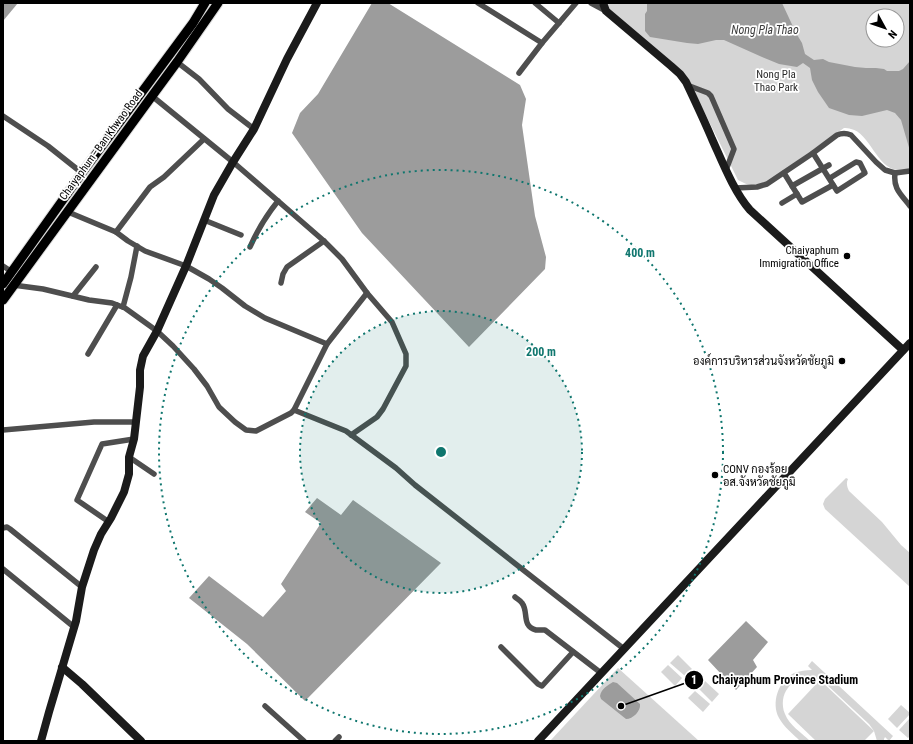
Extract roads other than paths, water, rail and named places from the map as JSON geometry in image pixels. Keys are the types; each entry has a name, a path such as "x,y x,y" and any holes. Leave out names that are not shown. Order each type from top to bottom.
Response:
{"main road":[{"name":"Chaiyaphum–Ban Khwao Road","path":"3,284 206,3"},
{"name":"Chaiyaphum–Ban Khwao Road","path":"3,300 201,29 218,3"},
{"path":"126,113 136,118"}],"street":[{"path":"41,741 74,627 82,587 94,550 124,492 129,474 140,387 140,370 143,356 157,331 186,266 214,196 254,129 287,59 317,3"},
{"path":"478,3 542,43"},
{"path":"535,3 559,23"},
{"path":"519,73 576,3"},
{"path":"591,3 604,7 680,74 687,85 726,170 743,203 903,350"},
{"path":"177,62 199,80 228,109 254,129"},
{"path":"687,85 708,93 711,96 734,149 726,170"},
{"path":"152,96 233,162 324,241 342,259 367,293 392,322 406,354 406,366 383,409 377,417 351,435"},
{"path":"3,116 48,146 82,173"},
{"path":"735,188 757,187 767,184 837,135 847,133 856,140 885,170 895,173 910,171"},
{"path":"116,232 150,187 164,177 204,139"},
{"path":"813,153 838,191 864,175 865,172 860,163 856,162 830,178"},
{"path":"792,186 829,165"},
{"path":"784,173 802,202 833,184"},
{"path":"895,173 894,181 896,187 910,206"},
{"path":"782,203 797,194"},
{"path":"250,247 265,217 278,201"},
{"path":"68,212 116,232 145,251 186,266 209,279 245,306 264,318 327,344"},
{"path":"204,220 241,234"},
{"path":"282,283 283,274 287,267 324,241"},
{"path":"88,354 120,306 131,277 137,246"},
{"path":"3,266 12,272"},
{"path":"73,296 96,267"},
{"path":"13,285 42,289 89,300 112,303 120,306 157,331 173,346 207,386 219,407 235,422 246,430 256,431 294,410 327,344 367,293"},
{"path":"538,741 910,343"},
{"path":"294,410 351,435 396,468 624,649"},
{"path":"3,430 94,422 136,422"},
{"path":"109,522 77,500 102,444 134,439"},
{"path":"130,457 154,474"},
{"path":"3,528 7,527 10,529 82,587"},
{"path":"3,569 74,627"},
{"path":"515,597 522,602 525,608 526,622 530,627 537,630 545,630 601,673"},
{"path":"501,647 538,684 542,686 573,652"},
{"path":"62,667 82,684 141,741"},
{"path":"266,706 304,741"}],"water":[{"path":"3,3 18,3 3,21"},
{"path":"372,3 388,3 520,85 526,99 522,125 535,216 546,257 545,269 469,347 362,233 292,133 300,113 318,94"},
{"name":"Nong Pla Thao","path":"647,3 782,3 802,43 805,54 814,60 823,59 829,62 855,67 884,69 887,71 899,71 903,69 910,61 910,151 901,120 895,113 887,110 862,116 849,115 829,108 812,80 810,68 803,63 797,67 779,64 724,40 716,40 698,44 650,37 645,31 645,14 647,11"},
{"path":"317,498 341,515 353,500 441,563 305,701 247,644 189,598 209,576 263,617 286,591 281,584 321,523 305,512"},
{"path":"746,621 768,642 753,660 757,667 736,690 708,660"},
{"path":"613,682 617,683 640,704 638,712 629,719 626,719 601,699 600,696 602,691"}],"place":[{"name":"Chaiyaphum Immigration Office","path":"847,256"},
{"name":"องค์การบริหารส่วนจังหวัดชัยภูมิ","path":"842,361"},
{"name":"CONV กองร้อย อส.จังหวัดชัยภูมิ","path":"715,475"},
{"name":"Chaiyaphum Province Stadium","path":"621,706"}],"park label":[{"name":"Nong Pla Thao Park","path":"776,80"}]}
